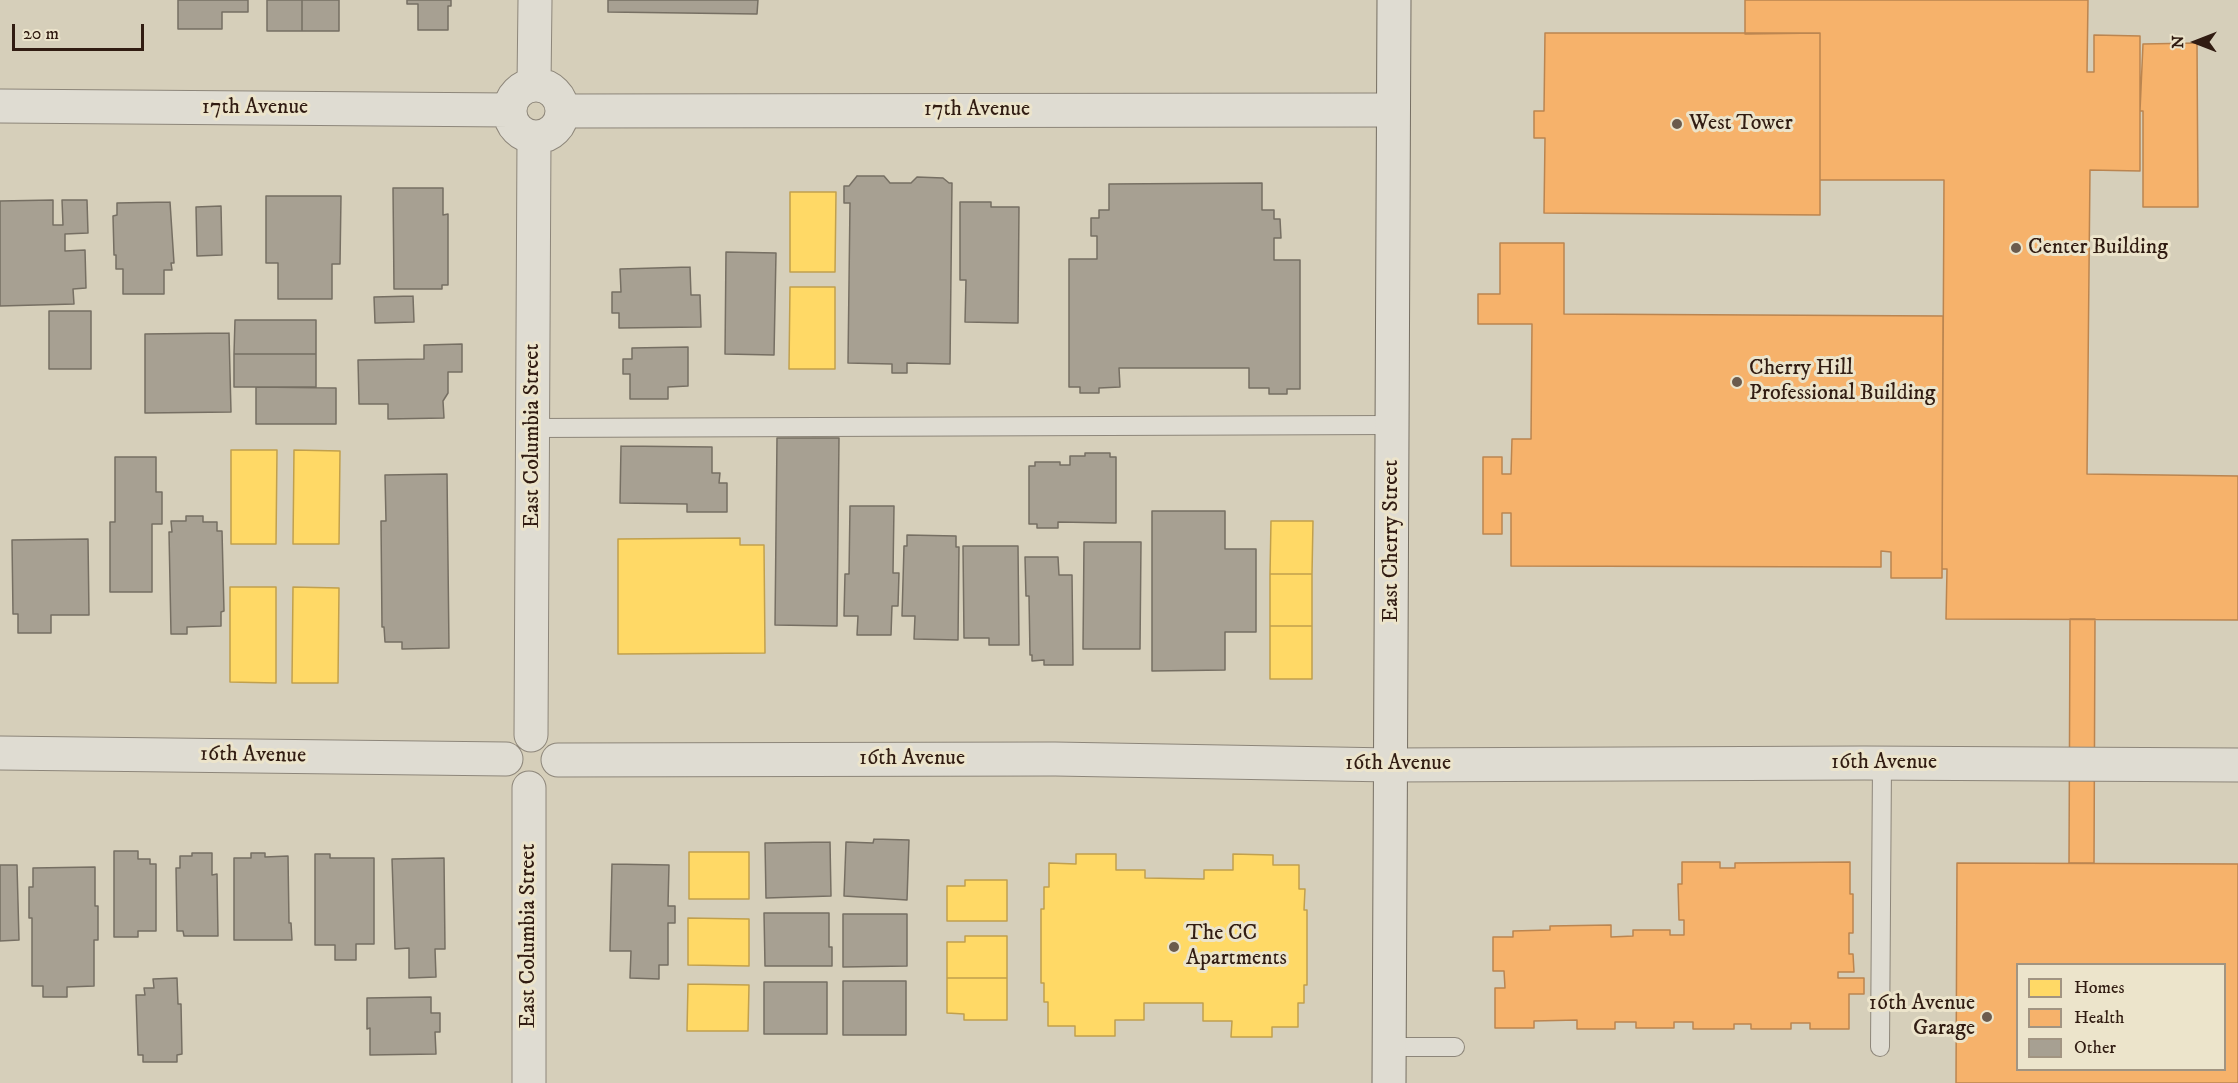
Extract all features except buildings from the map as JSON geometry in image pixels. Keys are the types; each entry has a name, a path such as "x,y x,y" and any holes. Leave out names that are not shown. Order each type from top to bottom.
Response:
{"street":[{"path":"534,85 535,0"},
{"name":"East Cherry Street","path":"1389,1083 1394,0"},
{"path":"534,85 546,87 554,92 559,98 562,111 560,123 548,135 534,137 517,129 512,122 510,110 520,90 534,85"},
{"name":"17th Avenue","path":"0,106 510,110"},
{"name":"17th Avenue","path":"562,111 1393,110"},
{"name":"East Columbia Street","path":"531,735 534,137"},
{"path":"531,735 545,738 551,743 558,760 553,777 546,783 529,788 513,780 506,765 506,759 513,742 520,737 531,735"},
{"name":"16th Avenue","path":"0,753 506,759"},
{"name":"16th Avenue","path":"558,760 1054,759 1391,765 1882,763 2238,765"},
{"name":"East Columbia Street","path":"529,788 529,1083"}],"lane":[{"path":"533,429 1392,424"},
{"path":"1880,1047 1882,763"},
{"path":"1389,1047 1455,1047"}],"place":[{"name":"West Tower","path":"1677,124"},
{"name":"Center Building","path":"2016,248"},
{"name":"Cherry Hill Professional Building","path":"1737,382"},
{"name":"The CC Apartments","path":"1174,947"},
{"name":"16th Avenue Garage","path":"1987,1017"}]}
